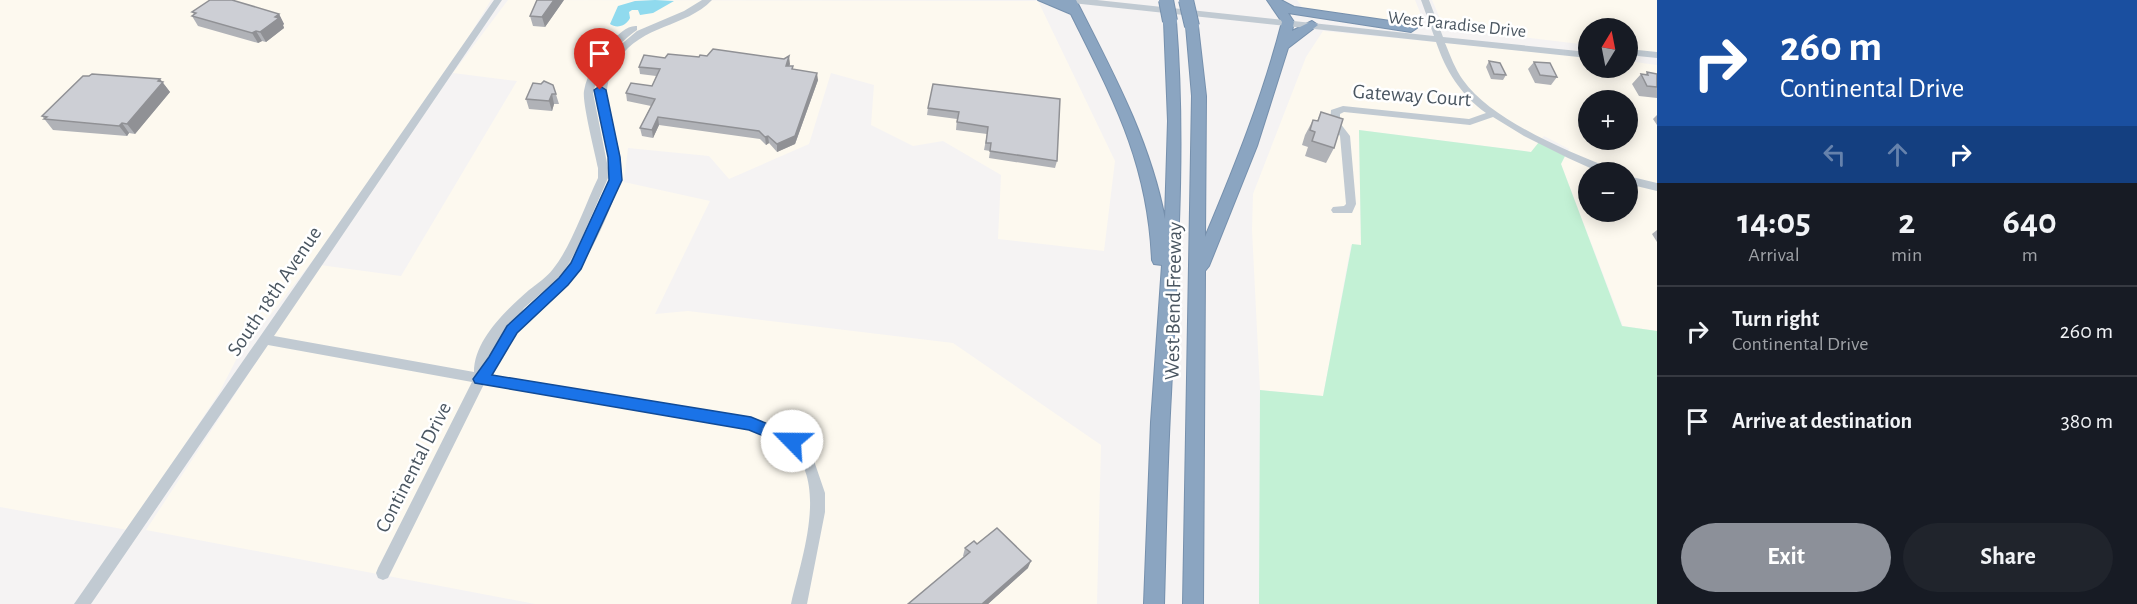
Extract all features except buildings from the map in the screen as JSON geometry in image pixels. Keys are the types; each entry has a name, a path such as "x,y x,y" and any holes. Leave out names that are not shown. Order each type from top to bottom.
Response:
{"highway":[{"path":"1044,0 1072,4 1129,121 1153,188 1160,253 1157,363 1160,423"},
{"name":"West Bend Freeway","path":"1154,604 1160,423 1173,172 1174,92 1170,21 1166,0"},
{"name":"West Bend Freeway","path":"1186,0 1192,26 1199,96 1193,604"},
{"path":"1197,275 1255,134 1283,46 1286,19 1273,0"},
{"path":"1273,0 1291,10 1411,28"},
{"path":"1283,46 1300,31 1312,25"}],"street":[{"name":"South 18th Avenue","path":"82,604 498,0"},
{"name":"Continental Drive","path":"480,379 480,360 498,328 556,273 571,249 603,178 588,93 601,63 610,48 622,36 696,0"},
{"name":"Continental Drive","path":"383,573 480,379 494,361 512,330 564,282 576,265 615,180 614,157 600,90 621,49 649,28 688,13 708,0"},
{"name":"West Paradise Drive","path":"1137,0 1286,19 1312,25 1578,46"},
{"path":"1425,0 1457,80 1468,93 1492,114 1588,162"},
{"name":"West Paradise Drive","path":"1072,4 1411,28 1439,35 1578,54"},
{"path":"1638,54 1657,55"},
{"path":"1638,56 1657,62"},
{"name":"Gateway Court","path":"1337,210 1348,210 1351,204 1345,136 1335,123 1335,112 1343,109 1470,122 1492,114"},
{"path":"1638,182 1657,187"},
{"path":"264,339 480,379 751,424 792,441 807,459 818,493 818,512 799,604"}],"shaded area":[{"path":"0,0 491,0 463,46 327,242 237,358 219,393 128,530 0,507"},
{"path":"508,0 1038,1 1115,161 1104,251 998,239 1001,175 943,141 913,146 871,125 874,85 831,73 809,144 729,179 709,156 628,148 624,182 710,201 655,314 688,311 953,343 1101,445 1097,604 535,604 146,530 320,265 401,276 517,81 453,73"},
{"path":"1297,0 1415,0 1423,20 1419,25 1414,25 1305,11"},
{"path":"1432,0 1657,0 1657,53 1638,51 1638,18 1578,18 1578,44 1454,29 1442,23"},
{"path":"1323,31 1578,56 1578,78 1638,78 1638,62 1657,65 1657,331 1623,326 1583,222 1638,222 1638,162 1578,162 1578,208 1561,164 1569,149 1544,136 1531,152 1359,130 1361,246 1351,245 1323,396 1260,390 1252,230 1253,194 1306,57"}],"green space":[{"path":"1359,130 1531,152 1539,142 1565,156 1561,164 1578,209 1578,222 1583,222 1622,326 1657,331 1657,604 1259,604 1260,390 1323,396 1352,244 1361,245"}],"water":[{"path":"635,1 674,1 653,13 640,15 638,10 632,10 629,12 630,18 624,25 610,24 618,6"}],"route":[{"path":"600,90 614,157 615,180 576,265 564,282 512,330 494,361 480,379 751,424 792,441"}]}
